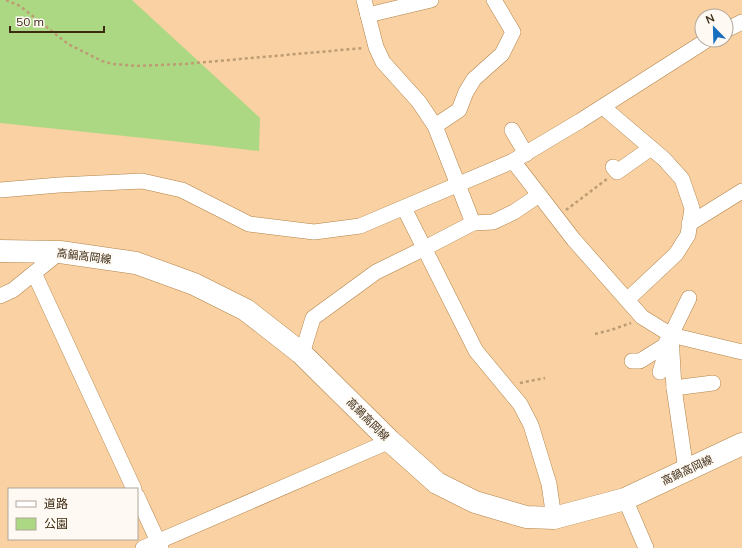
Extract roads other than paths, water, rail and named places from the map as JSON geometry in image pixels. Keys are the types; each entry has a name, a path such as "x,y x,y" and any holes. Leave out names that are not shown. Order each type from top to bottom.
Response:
{"main road":[{"name":"高鍋高岡線","path":"0,251 60,252 136,263 194,284 246,310 302,354 390,441 437,483 475,502 526,517 554,518 625,499 742,444"}],"street":[{"path":"364,0 376,47 383,62 419,102 435,126 473,224"},
{"path":"368,15 431,0"},
{"path":"435,126 459,110 466,92 474,79 502,54 513,32 494,0"},
{"path":"0,190 59,185 142,181 182,190 249,224 314,232 360,226 513,161 694,48"},
{"path":"603,106 664,160 682,179 692,208 688,235 676,254 627,300"},
{"path":"512,130 526,154"},
{"path":"615,169 651,148"},
{"path":"513,161 574,240 642,317 671,335 742,352"},
{"path":"689,224 742,191"},
{"path":"302,354 313,318 376,272 473,224 493,222 514,212 539,195"},
{"path":"404,208 476,351 520,404 531,425 549,484 554,518"},
{"path":"0,296 13,290 60,252"},
{"path":"34,273 134,488"},
{"path":"632,361 640,360 664,346 689,298"},
{"path":"660,372 671,335"},
{"path":"671,335 674,388 686,470"},
{"path":"674,388 713,383"},
{"path":"143,548 159,545 390,441"},
{"path":"138,498 159,545"},
{"path":"625,499 646,548"}]}
